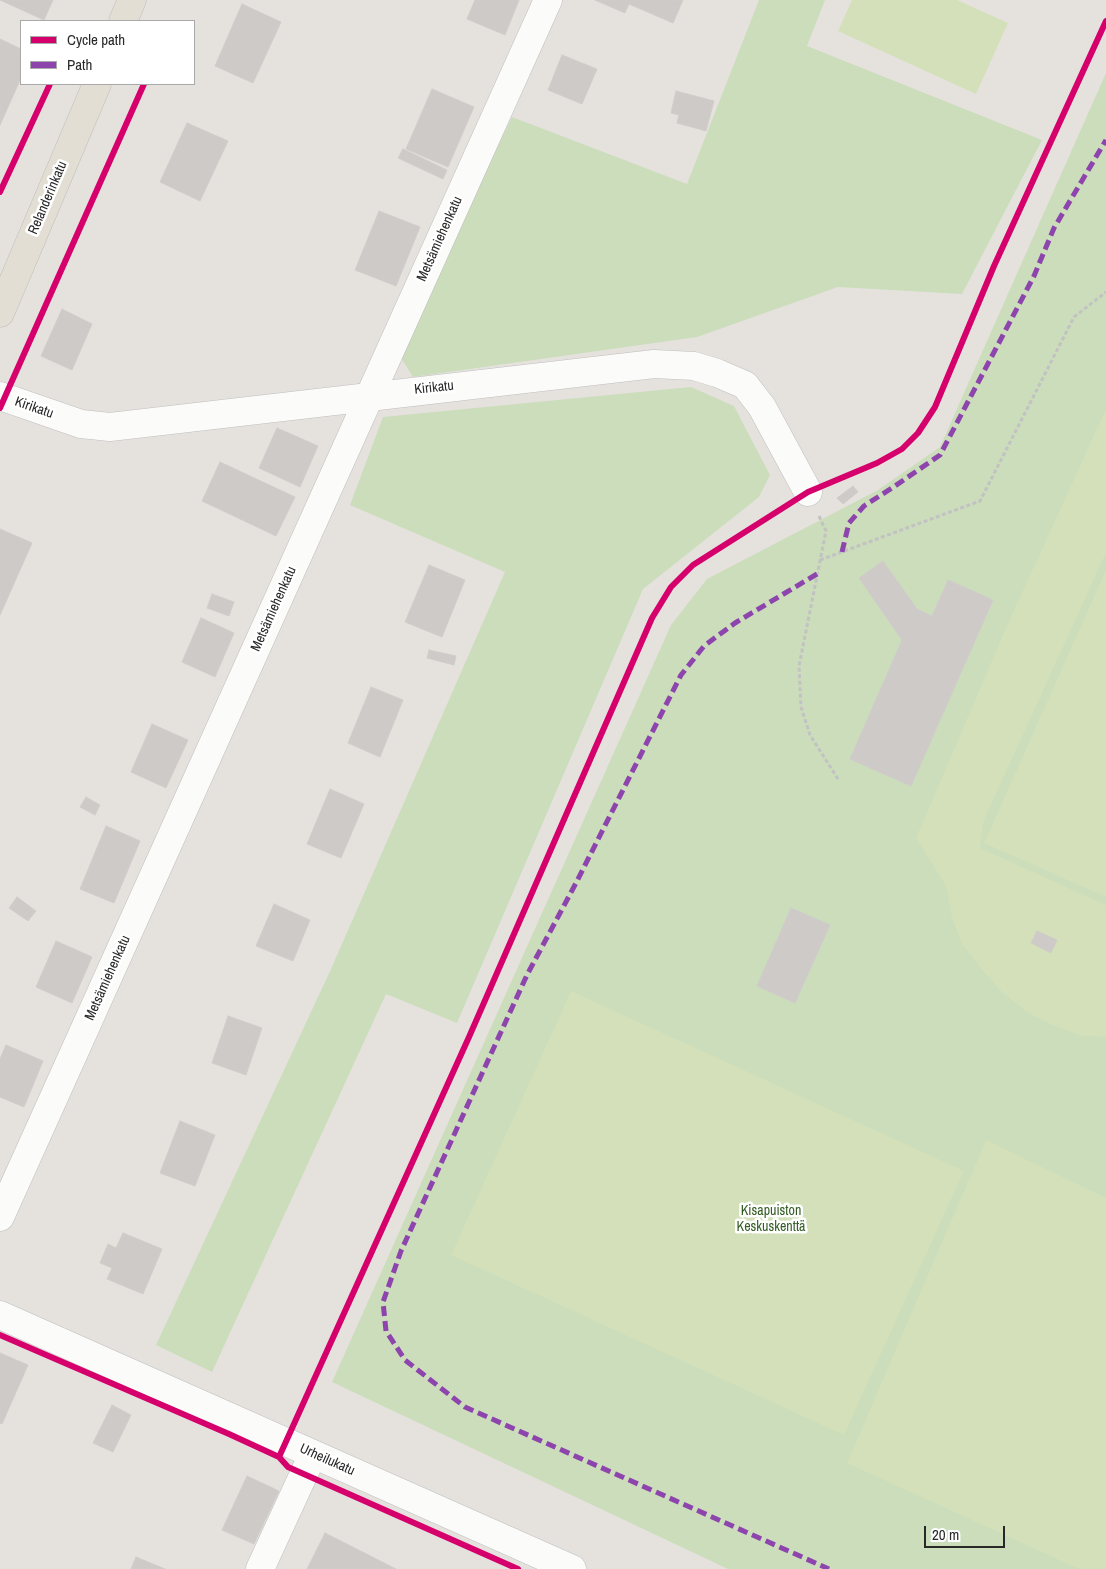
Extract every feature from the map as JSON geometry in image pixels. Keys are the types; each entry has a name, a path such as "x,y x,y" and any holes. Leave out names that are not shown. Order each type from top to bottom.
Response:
{"main road":[{"path":"123,20 132,0"},
{"name":"Relanderinkatu","path":"0,313 97,85"}],"street":[{"name":"Metsämiehenkatu","path":"0,1217 548,0"},
{"name":"Kirikatu","path":"0,396 81,424 110,427 654,364 694,366 745,385 762,407 808,492"},
{"name":"Urheilukatu","path":"0,1315 572,1569"},
{"path":"260,1569 312,1454"}],"path":[{"path":"820,560 980,501 1074,317 1106,292"},
{"path":"808,492 826,531 799,666 801,707 810,735 838,780"}],"green space":[{"path":"759,0 825,0 807,46 1042,140 962,294 838,287 697,337 413,377 398,353 512,117 687,184"},
{"path":"852,0 957,0 1008,23 976,94 838,31"},
{"name":"Kisapuiston Keskuskenttä","path":"1106,73 1106,1569 728,1569 332,1382 671,625 707,579 878,490 940,447"},
{"path":"691,387 734,406 770,475 759,497 643,589 457,1023 386,994 212,1372 156,1345 331,969 505,572 350,505 383,417"},
{"path":"1106,409 1106,553 984,820 980,848 1106,905 1106,1037 1082,1036 1052,1025 1027,1012 1002,992 962,944 952,918 946,886 916,838 1005,630"},
{"path":"1106,570 1106,897 984,843"},
{"path":"571,991 964,1171 844,1435 451,1255"},
{"path":"986,1140 1106,1198 1106,1569 1079,1569 847,1463"}],"building":[{"path":"0,0 53,0 44,20"},
{"path":"475,0 519,0 505,35 467,19"},
{"path":"595,0 683,0 673,23 629,4 625,13"},
{"path":"242,4 281,22 253,83 215,66"},
{"path":"0,39 20,49 20,80 0,125"},
{"path":"562,55 597,69 582,104 548,90"},
{"path":"432,89 474,107 448,167 406,149"},
{"path":"676,91 714,101 706,131 677,123 679,115 671,113"},
{"path":"187,123 228,141 200,201 160,182"},
{"path":"403,149 447,170 443,179 398,158"},
{"path":"379,211 420,227 396,286 355,270"},
{"path":"62,309 92,324 72,370 41,356"},
{"path":"277,428 318,446 300,487 259,468"},
{"path":"220,462 295,497 276,536 202,501"},
{"path":"853,486 858,492 843,504 837,498"},
{"path":"0,529 32,543 0,615"},
{"path":"883,561 917,609 932,616 948,580 993,600 911,786 850,759 902,640 859,578"},
{"path":"429,565 465,580 442,637 405,622"},
{"path":"212,594 234,602 229,616 207,608"},
{"path":"201,618 234,633 215,677 182,662"},
{"path":"429,650 456,656 454,665 427,658"},
{"path":"371,687 403,700 380,757 348,743"},
{"path":"152,724 188,740 166,788 131,772"},
{"path":"330,789 364,804 341,858 307,844"},
{"path":"86,797 100,805 95,815 80,807"},
{"path":"106,826 140,841 114,903 80,889"},
{"path":"17,897 36,911 28,921 9,908"},
{"path":"274,904 310,920 293,961 256,946"},
{"path":"791,908 830,925 795,1003 757,986"},
{"path":"1037,931 1057,940 1051,953 1031,943"},
{"path":"56,941 92,957 72,1003 36,987"},
{"path":"228,1016 262,1028 246,1075 212,1063"},
{"path":"6,1045 43,1061 24,1107 0,1097 0,1059"},
{"path":"180,1121 215,1135 195,1186 160,1173"},
{"path":"123,1233 162,1249 143,1294 107,1279 112,1268 100,1263 108,1244 116,1248"},
{"path":"0,1353 28,1365 2,1424 0,1423"},
{"path":"112,1405 131,1415 113,1452 93,1443"},
{"path":"247,1476 279,1491 254,1544 222,1530"},
{"path":"325,1533 396,1569 307,1569"},
{"path":"136,1557 165,1569 131,1569"}],"marked path":[{"path":"842,552 849,523 864,506 940,455 1034,276 1054,228 1106,140"},
{"path":"817,574 735,623 704,646 681,675 576,883 527,975 401,1251 383,1302 386,1331 405,1360 465,1407 829,1569"}],"cycle path":[{"path":"279,1457 469,1037 652,618 671,587 693,565 808,492 877,463 902,449 918,433 935,407 994,266 1106,21"},
{"path":"0,192 50,85"},
{"path":"0,408 144,85"},
{"path":"0,1335 229,1434 279,1457 288,1467 518,1569"}]}
